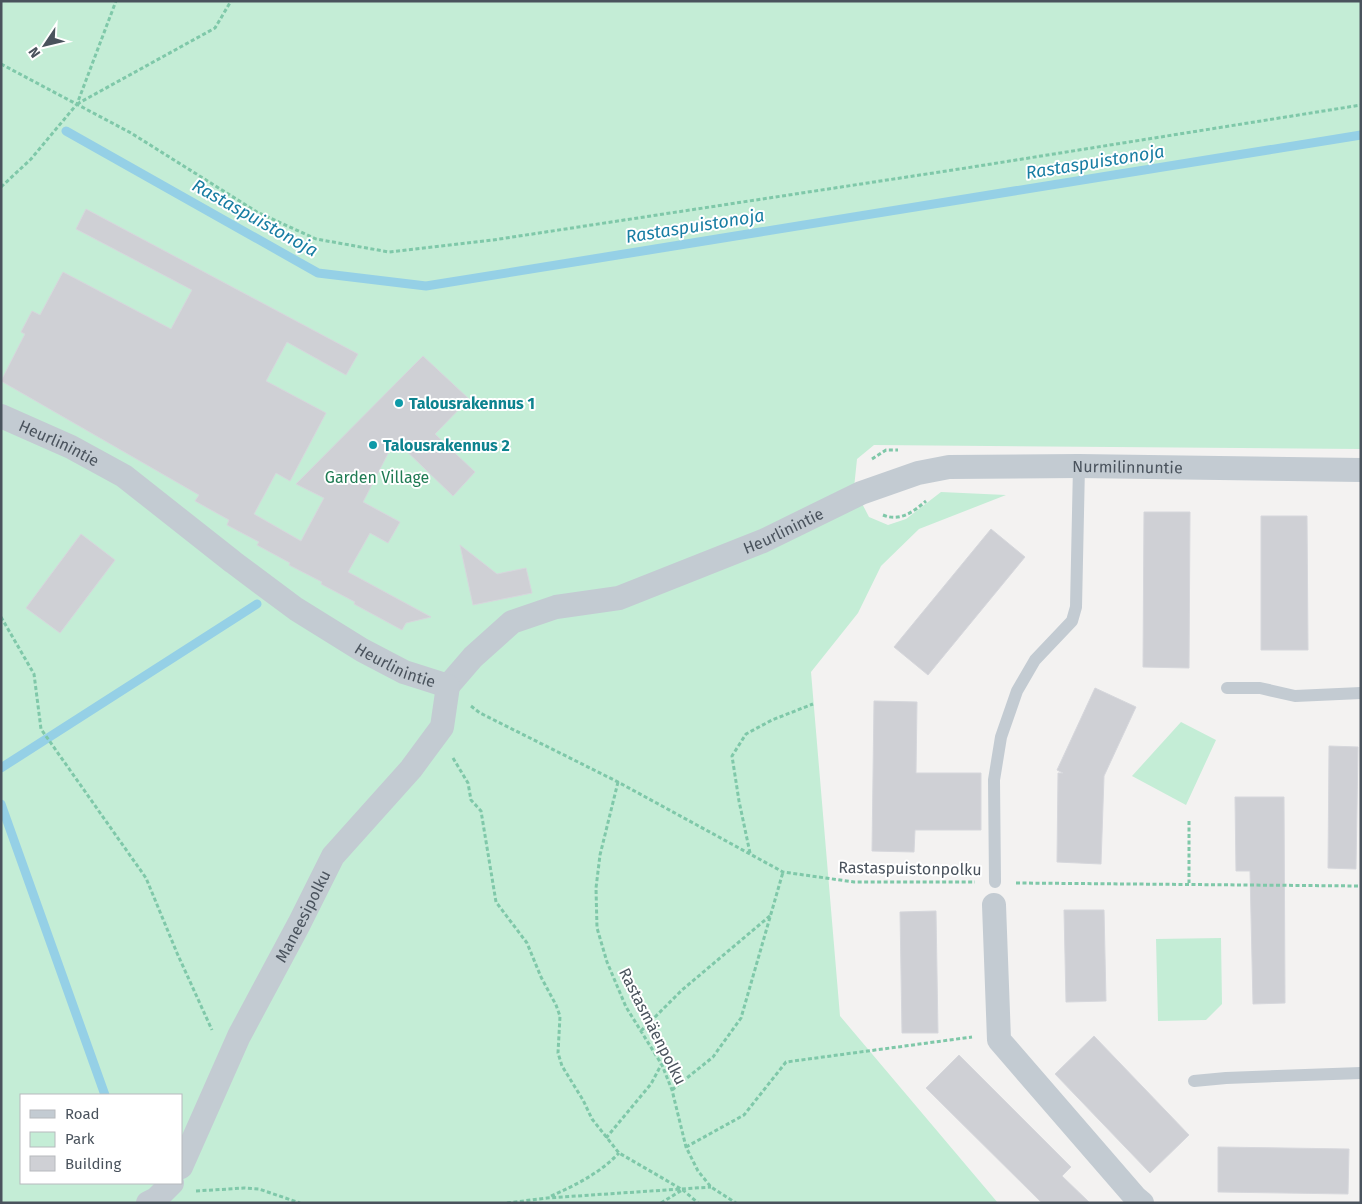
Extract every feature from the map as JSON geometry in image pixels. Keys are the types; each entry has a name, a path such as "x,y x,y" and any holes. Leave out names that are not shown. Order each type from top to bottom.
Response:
{"street":[{"name":"Heurlinintie","path":"1,416 71,447 124,476 288,603 362,650 404,672 448,686 473,657 512,622 556,607 619,598 762,541 861,493 896,480"},
{"name":"Nurmilinnuntie","path":"896,480 918,473 949,467 1079,466 1361,470"},
{"name":"Maneesipolku","path":"182,1165 239,1036 299,924 332,856 411,769 442,727 448,686"},
{"path":"995,894 999,1040 1142,1203"}],"lane":[{"path":"995,894 994,780 1001,737 1017,690 1035,660 1072,622 1076,607 1079,466"},
{"path":"1227,688 1260,688 1295,696 1361,693"},
{"path":"1194,1081 1361,1073"}],"path":[{"path":"1,187 31,159 77,104 116,1"},
{"path":"77,104 215,28 230,1"},
{"path":"1,64 131,133 257,212 316,239 389,252 493,240 1361,105"},
{"path":"1,617 16,639 34,674 41,729 146,878 177,954 228,1063"},
{"name":"Rastaspuistonpolku","path":"448,686 480,713 618,782 783,872 854,882 995,894 1189,883 1361,886"},
{"path":"750,854 732,756 746,734 772,720 813,704"},
{"path":"442,727 452,756 468,783 471,800 481,811 496,902 527,943 560,1016 558,1053 562,1066 583,1100 592,1119 619,1153 683,1190 698,1203"},
{"name":"Rastasmäenpolku","path":"618,782 600,855 596,888 597,928 607,962 626,1006 662,1065 672,1090 686,1147 698,1171 711,1187 736,1203"},
{"path":"1189,821 1189,883"},
{"path":"672,1090 713,1057 741,1018 783,872"},
{"path":"641,1031 682,990 771,915"},
{"path":"686,1147 744,1115 786,1062 999,1034"},
{"path":"606,1138 652,1084 662,1065"},
{"path":"547,1198 570,1188 607,1166 619,1153"},
{"path":"507,1203 649,1190 683,1190 711,1187"},
{"path":"159,1195 244,1188 271,1192 300,1203"},
{"path":"662,1203 683,1190"}],"green space":[{"name":"Garden Village","path":"1,1 1361,1 1361,449 874,445 857,459 854,488 869,517 888,525 906,519 941,492 1006,495 919,529 881,566 858,613 811,672 840,1016 998,1203 1,1203"},
{"path":"1181,722 1216,740 1186,805 1132,776"},
{"path":"1221,938 1222,1004 1206,1020 1158,1021 1156,939"}],"building":[{"path":"86,209 358,354 346,375 287,342 266,381 326,413 290,481 276,473 254,514 301,541 324,498 296,484 423,356 469,399 435,434 475,472 453,496 395,440 363,502 400,522 388,543 370,533 348,572 431,617 406,623 402,630 354,604 355,602 321,584 322,582 289,565 290,563 257,545 259,542 227,525 229,520 195,501 199,495 1,381 25,334 21,332 32,311 40,315 63,272 171,329 192,290 76,229"},
{"path":"1144,512 1190,512 1189,668 1143,667"},
{"path":"1261,516 1307,516 1308,650 1261,650"},
{"path":"991,529 1025,557 928,675 894,647"},
{"path":"81,534 115,560 60,633 26,608"},
{"path":"460,545 497,574 526,568 532,593 473,605"},
{"path":"1095,688 1136,707 1104,776 1101,864 1057,862 1058,773 1063,773 1057,770"},
{"path":"874,701 917,702 916,773 981,773 981,830 915,830 914,852 872,851"},
{"path":"1329,746 1358,747 1356,869 1328,868"},
{"path":"1235,797 1284,797 1285,1003 1253,1004 1250,871 1236,871"},
{"path":"1064,910 1104,910 1106,1001 1066,1002"},
{"path":"936,911 938,1033 902,1033 900,912"},
{"path":"1094,1036 1189,1135 1150,1173 1055,1074"},
{"path":"959,1055 1071,1167 1062,1176 1090,1203 1042,1203 926,1088"},
{"path":"1218,1147 1349,1149 1348,1194 1218,1192"}],"waterway":[{"name":"Rastaspuistonoja","path":"66,131 318,273 426,286 1361,135"},
{"path":"1,768 257,604"},
{"path":"1,804 105,1094"}],"place":[{"name":"Talousrakennus 1","path":"399,403"},
{"name":"Talousrakennus 2","path":"373,445"}]}
